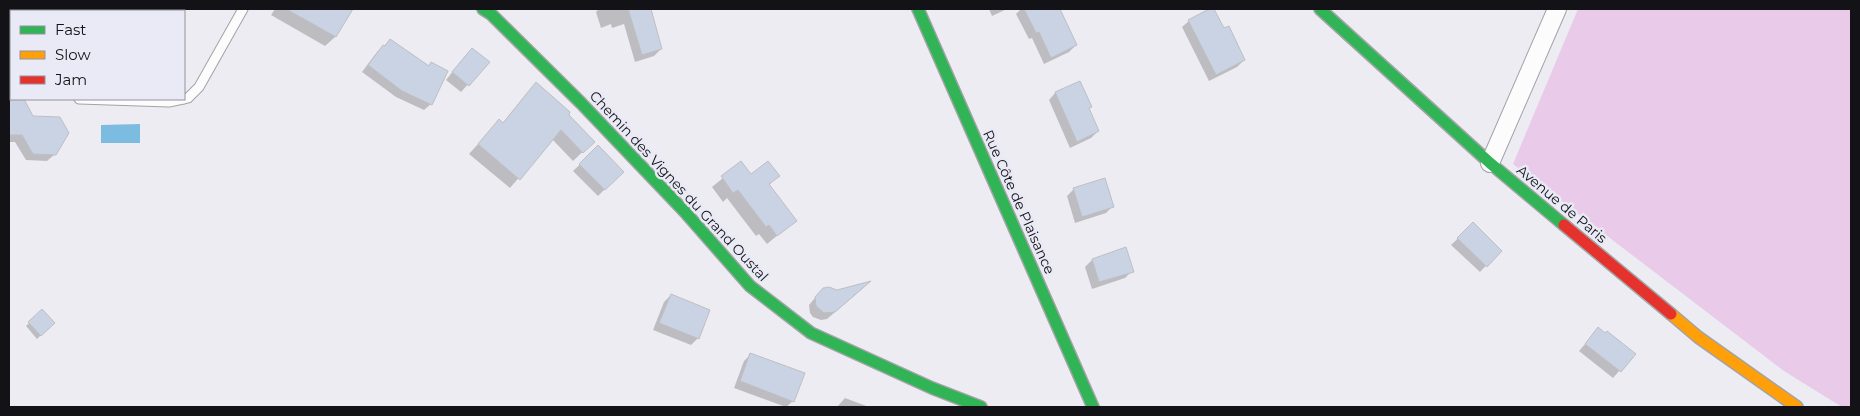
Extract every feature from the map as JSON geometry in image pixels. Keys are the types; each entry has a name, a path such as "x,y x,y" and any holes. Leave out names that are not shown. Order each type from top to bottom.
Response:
{"street":[{"name":"Chemin des Vignes du Grand Oustal","path":"483,9 491,14 581,103 685,212 750,286 811,333 932,388 981,407"},
{"name":"Rue Côte de Plaisance","path":"918,9 1093,407"},
{"name":"Avenue de Paris","path":"1320,9 1490,164 1698,337 1797,407"},
{"path":"1490,164 1557,9"}],"lane":[{"path":"185,99 199,87 243,9"},
{"path":"109,100 169,102 178,100"}],"shaded area":[{"path":"1578,9 1851,9 1851,407 1842,407 1784,371 1513,164"}],"water":[{"path":"140,124 140,143 101,143 101,125"}],"building":[{"path":"286,9 353,9 336,37"},
{"path":"628,9 651,9 662,49 642,55"},
{"path":"1024,9 1060,9 1077,45 1051,58 1039,32 1036,33"},
{"path":"1209,9 1214,9 1224,28 1229,26 1245,60 1216,75 1188,20"},
{"path":"390,39 429,66 431,62 448,71 432,105 402,91 368,65"},
{"path":"472,48 490,62 469,86 452,72"},
{"path":"9,71 10,100 25,100 33,116 60,117 69,133 56,155 33,154 22,135 9,135"},
{"path":"1080,81 1092,107 1089,108 1099,131 1077,142 1055,92"},
{"path":"536,82 570,112 569,115 595,142 583,153 561,130 520,180 478,144 499,119 503,123"},
{"path":"598,145 624,172 605,190 579,164"},
{"path":"741,161 751,174 768,161 780,176 769,184 797,221 777,236 769,225 766,227 738,190 733,193 721,176"},
{"path":"1105,178 1114,207 1082,217 1073,188"},
{"path":"1473,222 1502,251 1487,267 1457,238"},
{"path":"1126,247 1134,272 1099,282 1092,259"},
{"path":"871,281 835,312 824,313 816,306 815,297 823,288 829,287 837,290"},
{"path":"671,294 710,310 699,339 659,323"},
{"path":"42,309 55,323 41,336 28,322"},
{"path":"1598,327 1605,333 1607,331 1636,354 1621,372 1585,344"},
{"path":"750,353 805,373 794,402 740,381"}],"traffic: fast":[{"path":"483,9 491,14 581,103 685,212 750,286 811,333 932,388 981,407"},
{"path":"918,9 1093,407"},
{"path":"1320,9 1490,163 1564,225"}],"traffic: slow":[{"path":"1671,314 1698,337 1797,407"}],"traffic: jam":[{"path":"1564,225 1671,314"}]}
